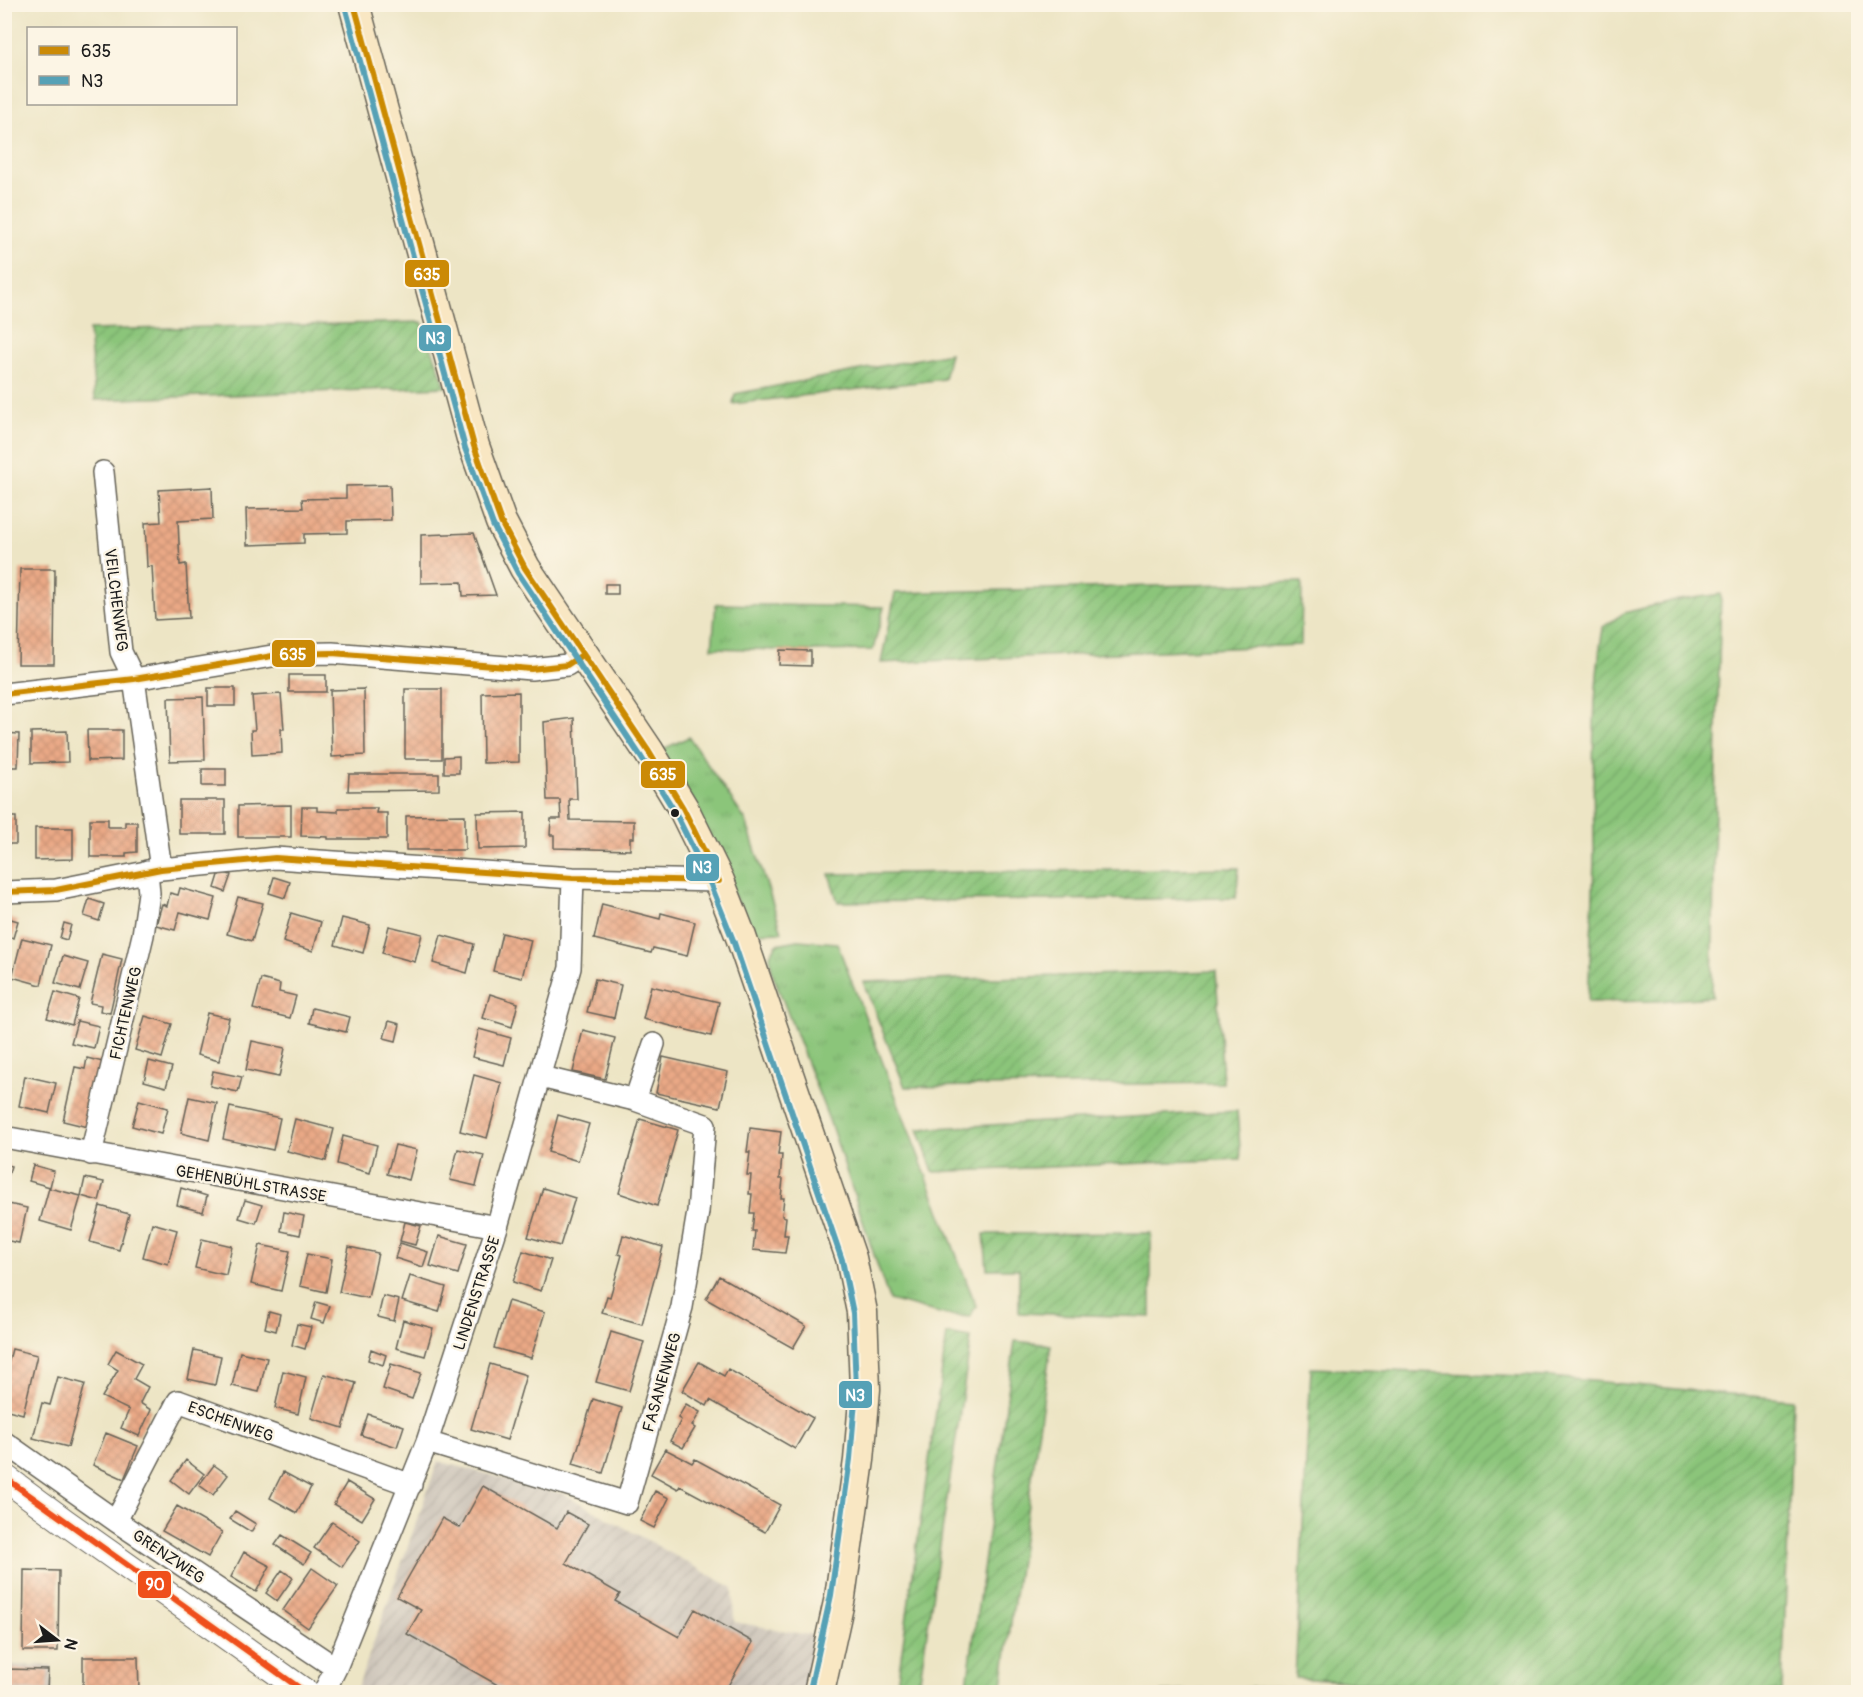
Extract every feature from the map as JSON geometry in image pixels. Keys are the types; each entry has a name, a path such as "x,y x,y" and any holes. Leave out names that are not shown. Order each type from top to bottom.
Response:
{"main road":[{"path":"354,4 474,446 501,522 525,568 649,752 683,808 719,881 741,937 851,1258 862,1312 865,1389 859,1460 840,1597 819,1692"}],"street":[{"name":"VEILCHENWEG","path":"103,472 121,652 134,679 154,870"},
{"path":"4,694 134,679 284,654 332,653 531,669 567,665 582,655"},
{"path":"4,892 56,890 154,870 275,858 573,878 719,881"},
{"name":"FICHTENWEG","path":"91,1154 143,935 154,870"},
{"name":"LINDENSTRASSE","path":"324,1692 336,1668 427,1442 497,1227 570,968 573,878"},
{"path":"635,1100 654,1044"},
{"name":"FASANENWEG","path":"427,1442 627,1503 682,1307 698,1212 705,1125 635,1100 541,1077"},
{"name":"GEHENBÜHLSTRASSE","path":"4,1137 497,1227"},
{"name":"ESCHENWEG","path":"116,1521 178,1401 411,1485"},
{"name":"GRENZWEG","path":"4,1442 116,1521 336,1668"},
{"path":"4,1477 305,1692"}],"shaded area":[{"path":"438,1461 564,1494 733,1588 734,1622 821,1637 809,1692 356,1692"},
{"path":"5,1665 52,1665 52,1692 5,1692"}],"green space":[{"path":"422,322 446,387 95,400 89,330"},
{"path":"950,353 944,379 733,404 735,394"},
{"path":"1302,582 1301,645 881,663 895,593"},
{"path":"1721,594 1712,997 1588,1002 1594,866 1593,763 1596,682 1603,627 1624,613 1672,601"},
{"path":"716,604 884,607 873,650 811,651 712,648"},
{"path":"689,737 746,821 782,932 753,933 661,750"},
{"path":"1239,868 1236,898 838,902 829,874"},
{"path":"798,940 837,943 976,1306 970,1317 947,1315 889,1300 832,1128 772,972 770,955 777,944"},
{"path":"1216,971 1223,1083 905,1087 863,982"},
{"path":"1237,1111 1241,1159 933,1172 918,1129"},
{"path":"1151,1233 1151,1317 1019,1313 1019,1269 987,1269 984,1234"},
{"path":"947,1334 971,1338 918,1692 896,1692"},
{"path":"1015,1341 1051,1345 1001,1692 966,1692"},
{"path":"1311,1368 1550,1377 1793,1400 1782,1692 1485,1692 1295,1678"},
{"path":"1272,1687 1361,1692 1168,1692"}],"building":[{"path":"390,485 391,520 347,521 347,533 304,534 304,543 247,545 246,509 303,508 302,499 346,498 346,486"},
{"path":"212,487 213,519 178,521 180,565 186,564 189,618 155,620 152,566 147,567 145,523 161,522 159,490"},
{"path":"474,533 496,595 463,596 462,582 421,583 421,535"},
{"path":"20,569 55,569 54,664 18,664"},
{"path":"605,584 618,584 618,594 605,594"},
{"path":"780,650 811,651 811,666 779,665"},
{"path":"289,675 326,675 326,692 289,692"},
{"path":"208,688 235,688 235,706 208,706"},
{"path":"364,689 365,755 332,757 330,690"},
{"path":"405,689 442,689 442,759 405,759"},
{"path":"519,692 519,762 483,763 482,693"},
{"path":"281,694 284,729 281,729 282,753 252,755 251,730 255,730 252,696"},
{"path":"203,697 205,760 170,761 168,698"},
{"path":"574,718 577,799 569,799 570,820 634,821 634,838 630,838 630,850 554,848 554,835 550,835 551,819 561,819 560,800 547,800 544,722"},
{"path":"87,730 122,730 122,760 88,761"},
{"path":"67,731 68,762 31,763 31,732"},
{"path":"4,733 19,734 18,767 4,767"},
{"path":"459,756 459,773 444,773 444,757"},
{"path":"202,769 226,769 226,786 202,786"},
{"path":"349,774 439,774 439,790 348,791"},
{"path":"179,800 225,800 225,834 179,834"},
{"path":"291,805 291,837 238,837 238,806"},
{"path":"302,807 317,807 317,811 338,812 338,808 377,808 376,813 387,813 387,839 328,839 328,837 301,836"},
{"path":"525,812 525,848 478,849 477,813"},
{"path":"465,815 465,850 406,850 406,816"},
{"path":"4,817 16,817 16,844 4,844"},
{"path":"90,819 108,819 108,827 125,827 125,822 137,822 137,852 126,853 126,857 90,857"},
{"path":"35,828 73,828 73,859 35,860"},
{"path":"220,872 231,875 225,892 215,888"},
{"path":"274,877 290,882 285,898 269,893"},
{"path":"180,888 216,898 210,920 180,912 175,930 156,925 162,904 167,906 170,893 178,895"},
{"path":"238,897 263,903 252,941 227,934"},
{"path":"89,899 104,904 99,921 84,916"},
{"path":"602,904 660,919 661,913 695,922 687,956 653,948 651,953 594,939"},
{"path":"291,913 321,922 313,951 283,942"},
{"path":"4,917 18,921 13,938 4,935"},
{"path":"342,918 370,925 363,953 335,945"},
{"path":"64,923 71,925 67,940 60,938"},
{"path":"389,926 422,934 415,962 382,953"},
{"path":"502,933 531,940 522,978 493,971"},
{"path":"441,935 474,944 467,973 433,963"},
{"path":"22,938 51,945 41,985 12,977"},
{"path":"102,954 122,959 110,1013 100,1011 101,1005 90,1003"},
{"path":"63,956 88,963 80,990 55,983"},
{"path":"261,979 280,984 279,992 296,996 290,1018 253,1009"},
{"path":"595,979 621,985 614,1018 587,1012"},
{"path":"651,986 719,1002 711,1036 643,1019"},
{"path":"55,992 79,999 72,1025 47,1018"},
{"path":"490,994 518,1003 512,1027 483,1018"},
{"path":"312,1008 350,1017 346,1032 309,1023"},
{"path":"207,1013 229,1018 219,1061 197,1055"},
{"path":"145,1016 172,1024 162,1058 135,1050"},
{"path":"77,1021 99,1026 94,1048 71,1043"},
{"path":"389,1021 400,1024 396,1041 384,1038"},
{"path":"479,1029 511,1038 504,1065 472,1057"},
{"path":"583,1030 615,1038 605,1079 573,1072"},
{"path":"252,1041 285,1048 279,1077 246,1070"},
{"path":"663,1057 728,1072 720,1107 656,1093"},
{"path":"87,1058 103,1062 88,1127 63,1121 75,1067 85,1069"},
{"path":"149,1061 172,1067 166,1087 144,1081"},
{"path":"213,1071 242,1077 238,1092 210,1086"},
{"path":"474,1075 502,1083 487,1138 460,1131"},
{"path":"25,1076 56,1083 49,1113 19,1106"},
{"path":"189,1097 217,1103 209,1140 181,1133"},
{"path":"139,1100 168,1108 161,1134 132,1126"},
{"path":"230,1107 280,1118 273,1150 223,1139"},
{"path":"558,1115 589,1124 578,1161 548,1152"},
{"path":"295,1119 334,1129 326,1161 287,1151"},
{"path":"640,1119 678,1130 657,1206 619,1193"},
{"path":"750,1128 781,1132 778,1155 782,1155 780,1179 783,1179 782,1216 786,1217 784,1235 788,1235 785,1253 753,1250 754,1213 750,1213 752,1194 749,1194 751,1175 747,1175"},
{"path":"343,1136 377,1145 370,1173 337,1164"},
{"path":"395,1145 417,1150 409,1180 387,1174"},
{"path":"458,1149 484,1155 476,1186 450,1180"},
{"path":"4,1164 11,1166 6,1183 4,1182"},
{"path":"33,1165 54,1171 50,1187 29,1181"},
{"path":"85,1178 104,1182 99,1201 81,1196"},
{"path":"49,1188 81,1196 71,1230 40,1221"},
{"path":"181,1188 207,1196 203,1212 177,1205"},
{"path":"543,1188 575,1198 560,1246 528,1237"},
{"path":"245,1200 262,1205 256,1223 239,1218"},
{"path":"4,1203 27,1208 19,1243 4,1240"},
{"path":"100,1206 129,1214 119,1250 90,1242"},
{"path":"284,1212 304,1216 300,1235 281,1231"},
{"path":"405,1222 421,1226 415,1245 400,1241"},
{"path":"152,1223 177,1230 168,1264 143,1257"},
{"path":"623,1235 663,1247 642,1324 602,1313 607,1296 610,1297 622,1255 618,1254"},
{"path":"439,1236 467,1244 458,1274 430,1266"},
{"path":"202,1239 232,1246 226,1275 195,1268"},
{"path":"400,1243 428,1252 423,1267 395,1258"},
{"path":"260,1245 290,1251 281,1291 251,1284"},
{"path":"349,1247 378,1253 368,1298 339,1292"},
{"path":"523,1251 551,1260 541,1291 513,1282"},
{"path":"307,1254 332,1259 326,1292 300,1286"},
{"path":"410,1276 446,1287 439,1312 402,1301"},
{"path":"719,1276 806,1326 793,1348 706,1299"},
{"path":"383,1296 399,1300 394,1321 378,1317"},
{"path":"508,1301 545,1312 531,1358 494,1348"},
{"path":"316,1302 330,1306 324,1323 311,1319"},
{"path":"269,1311 280,1314 276,1331 265,1328"},
{"path":"403,1320 433,1328 425,1356 396,1348"},
{"path":"297,1324 311,1327 305,1349 292,1345"},
{"path":"611,1332 644,1342 629,1391 596,1382"},
{"path":"12,1349 37,1355 23,1414 4,1409 4,1379"},
{"path":"371,1349 386,1355 383,1365 368,1360"},
{"path":"116,1350 142,1364 134,1379 148,1387 140,1403 151,1410 139,1436 121,1428 129,1410 102,1397 118,1370 108,1364"},
{"path":"194,1350 221,1356 215,1385 188,1379"},
{"path":"240,1352 267,1358 259,1392 232,1386"},
{"path":"699,1362 724,1376 728,1369 813,1418 795,1449 710,1400 707,1406 682,1391"},
{"path":"391,1364 421,1373 412,1399 383,1389"},
{"path":"490,1364 526,1375 507,1440 471,1429"},
{"path":"283,1371 306,1377 298,1414 275,1408"},
{"path":"324,1374 356,1383 343,1428 311,1418"},
{"path":"58,1377 85,1384 68,1447 33,1438 42,1403 50,1405"},
{"path":"593,1399 622,1408 603,1473 573,1464"},
{"path":"686,1404 700,1412 692,1426 695,1428 683,1448 670,1441"},
{"path":"368,1414 404,1426 397,1447 361,1435"},
{"path":"106,1433 138,1446 124,1479 93,1465"},
{"path":"665,1449 692,1463 695,1459 780,1505 765,1532 680,1486 678,1489 651,1474"},
{"path":"186,1460 204,1474 189,1494 171,1480"},
{"path":"214,1465 228,1475 213,1495 199,1485"},
{"path":"283,1472 311,1487 297,1513 270,1498"},
{"path":"347,1482 375,1499 362,1520 334,1504"},
{"path":"483,1486 557,1528 566,1512 588,1524 566,1563 620,1594 615,1601 679,1637 695,1609 753,1642 725,1691 728,1692 510,1692 407,1634 421,1610 397,1597 442,1518 460,1528"},
{"path":"655,1491 669,1498 654,1528 640,1521"},
{"path":"177,1506 222,1532 208,1557 162,1531"},
{"path":"235,1511 256,1524 251,1532 230,1519"},
{"path":"332,1522 360,1541 342,1567 314,1548"},
{"path":"282,1535 311,1553 304,1564 275,1545"},
{"path":"244,1552 270,1566 256,1592 231,1577"},
{"path":"312,1568 338,1586 308,1628 283,1610"},
{"path":"24,1570 59,1571 58,1651 23,1651"},
{"path":"282,1570 293,1578 277,1601 266,1593"},
{"path":"83,1657 138,1657 139,1690 83,1690"},
{"path":"4,1669 48,1670 47,1690 4,1689"}],"transit line":[{"name":"635","path":"4,892 56,890 161,869 275,858 573,878 719,881 683,808 649,752 525,568 501,522 474,446 354,4"},
{"name":"N3","path":"345,6 465,448 493,525 518,573 675,812 711,885 733,940 842,1260 853,1313 856,1389 850,1459 831,1595 810,1690"},
{"name":"635","path":"4,694 134,679 284,654 332,653 531,669 567,665 582,655"},
{"name":"90","path":"4,1477 305,1692"}]}
